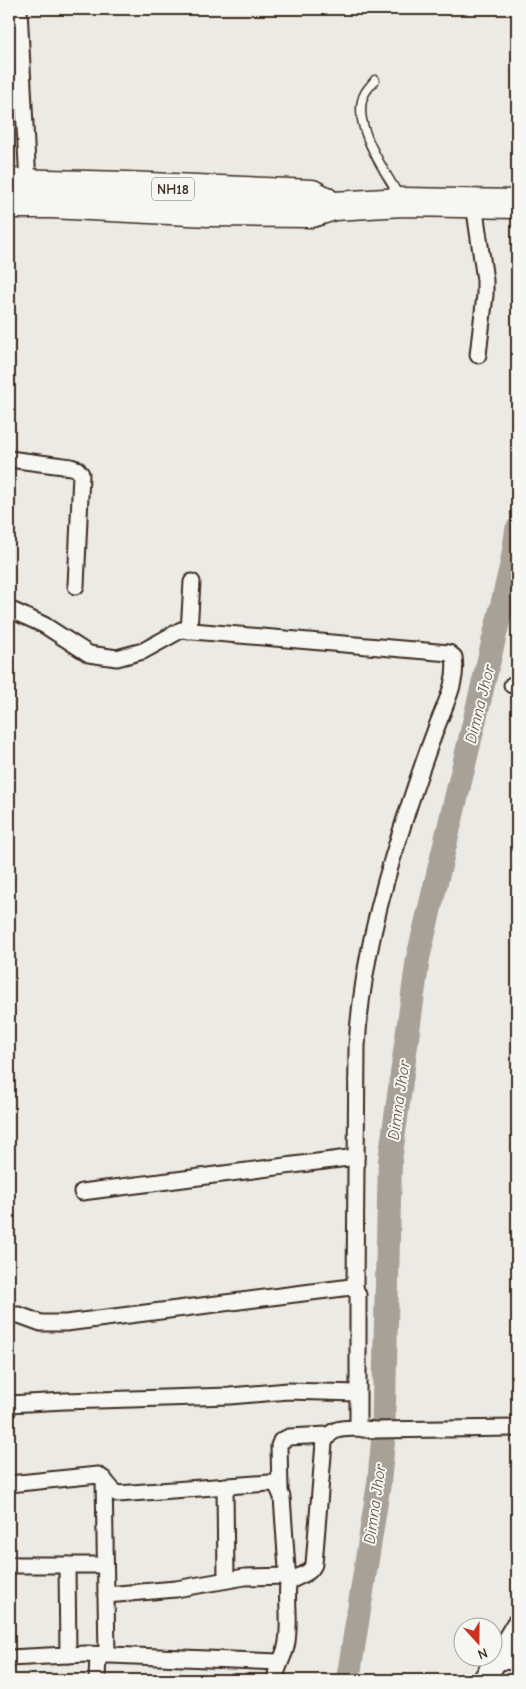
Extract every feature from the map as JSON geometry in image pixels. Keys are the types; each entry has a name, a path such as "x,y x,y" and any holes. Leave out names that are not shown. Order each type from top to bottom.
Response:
{"highway":[{"name":"NH18","path":"18,183 312,194 334,206"},
{"name":"NH18","path":"9,204 51,204 209,212 312,213 334,206 402,202 511,204"}],"street":[{"path":"18,183 19,9"},
{"path":"474,204 485,288 478,355"},
{"path":"9,459 71,467 81,474 76,586"},
{"path":"189,631 192,582"},
{"path":"9,609 44,625 89,654 117,658 143,651 181,630 449,653 454,657 456,665 450,695 437,726 401,832 379,907 358,1020 355,1288 358,1295 357,1424 368,1429"},
{"path":"82,1192 356,1157"},
{"path":"9,1315 19,1315 41,1323 66,1323 346,1287 355,1288"},
{"path":"9,1404 65,1400 230,1396 288,1391 358,1393"},
{"path":"106,1595 176,1589 226,1580 292,1580 306,1574 314,1564 324,1443 331,1431 517,1428"},
{"path":"275,1680 276,1670 286,1646 288,1628 288,1580 280,1490 279,1446 281,1441 289,1437 327,1435"},
{"path":"9,1484 98,1475 104,1478 112,1491 118,1494 270,1483 277,1485 280,1490"},
{"path":"97,1680 102,1655 106,1595 104,1478"},
{"path":"225,1486 226,1580"},
{"path":"9,1565 105,1565"},
{"path":"67,1565 68,1655"},
{"path":"504,1647 517,1625"},
{"path":"9,1658 102,1655 279,1662"},
{"path":"504,1662 517,1661"},
{"path":"484,1680 493,1666"}],"lane":[{"path":"375,80 364,94 362,121 366,136 402,202"}],"waterway":[{"name":"Dimna Jhor","path":"348,1680 379,1483 383,1442 390,1161 418,958 512,563 517,530"}]}
